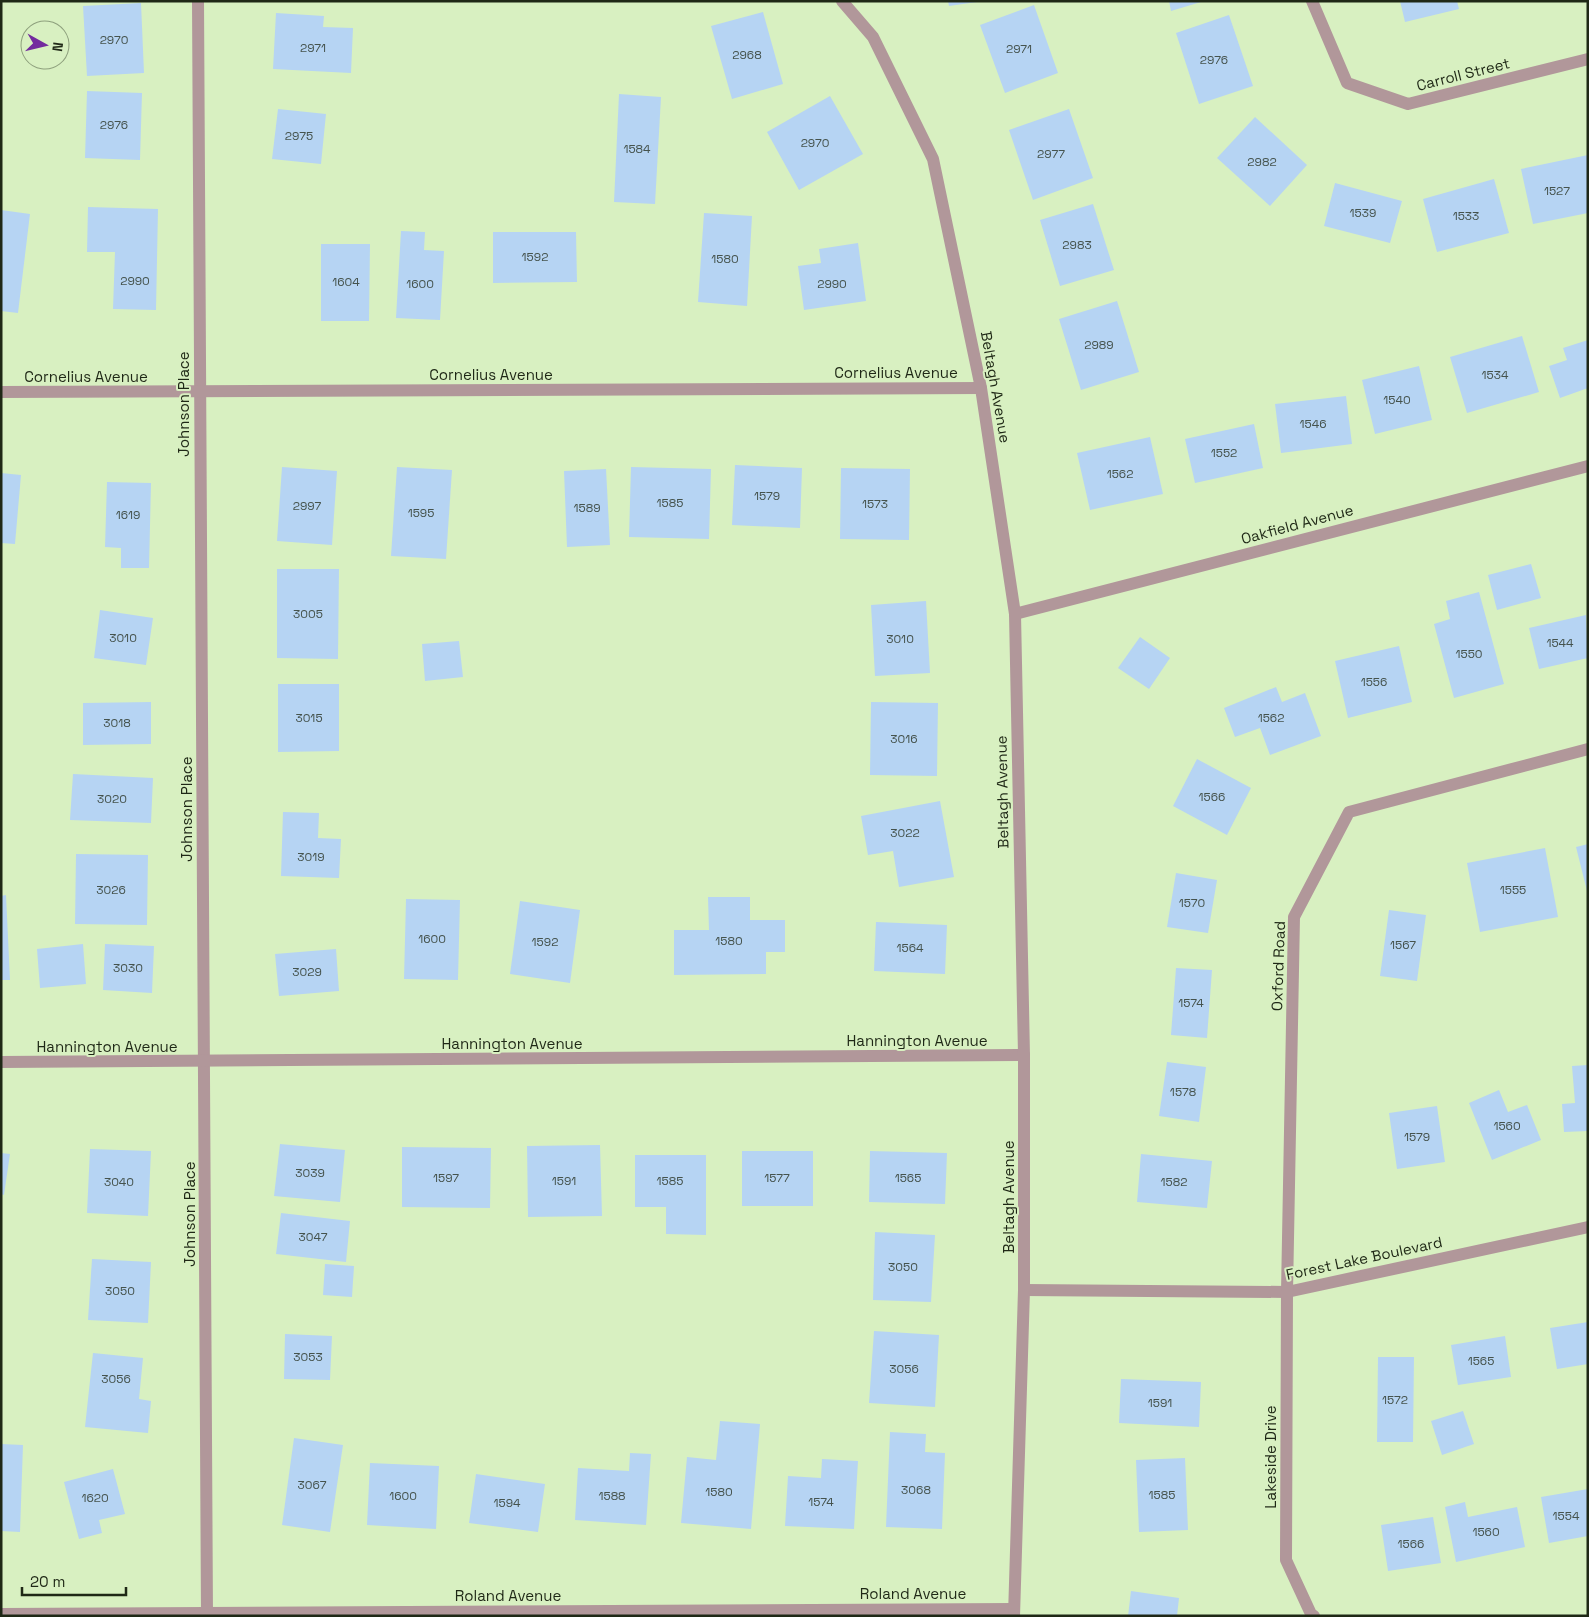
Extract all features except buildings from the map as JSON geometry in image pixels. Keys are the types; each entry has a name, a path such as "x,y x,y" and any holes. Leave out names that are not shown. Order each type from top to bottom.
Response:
{"street":[{"name":"Johnson Place","path":"198,1 207,1615"},
{"name":"Beltagh Avenue","path":"842,1 873,37 933,159 981,388 1015,614 1024,1055 1024,1290 1014,1612"},
{"name":"Carroll Street","path":"1312,1 1348,83 1408,104 1588,59"},
{"name":"Cornelius Avenue","path":"1,392 981,388"},
{"name":"Oakfield Avenue","path":"1015,614 1588,466"},
{"name":"Oxford Road","path":"1287,1292 1294,917 1349,812 1588,748"},
{"name":"Hannington Avenue","path":"1,1062 1024,1055"},
{"name":"Forest Lake Boulevard","path":"1024,1290 1287,1292 1588,1227"},
{"name":"Lakeside Drive","path":"1287,1292 1286,1560 1311,1614 1314,1616"},
{"name":"Roland Avenue","path":"1,1614 1014,1612"}]}
